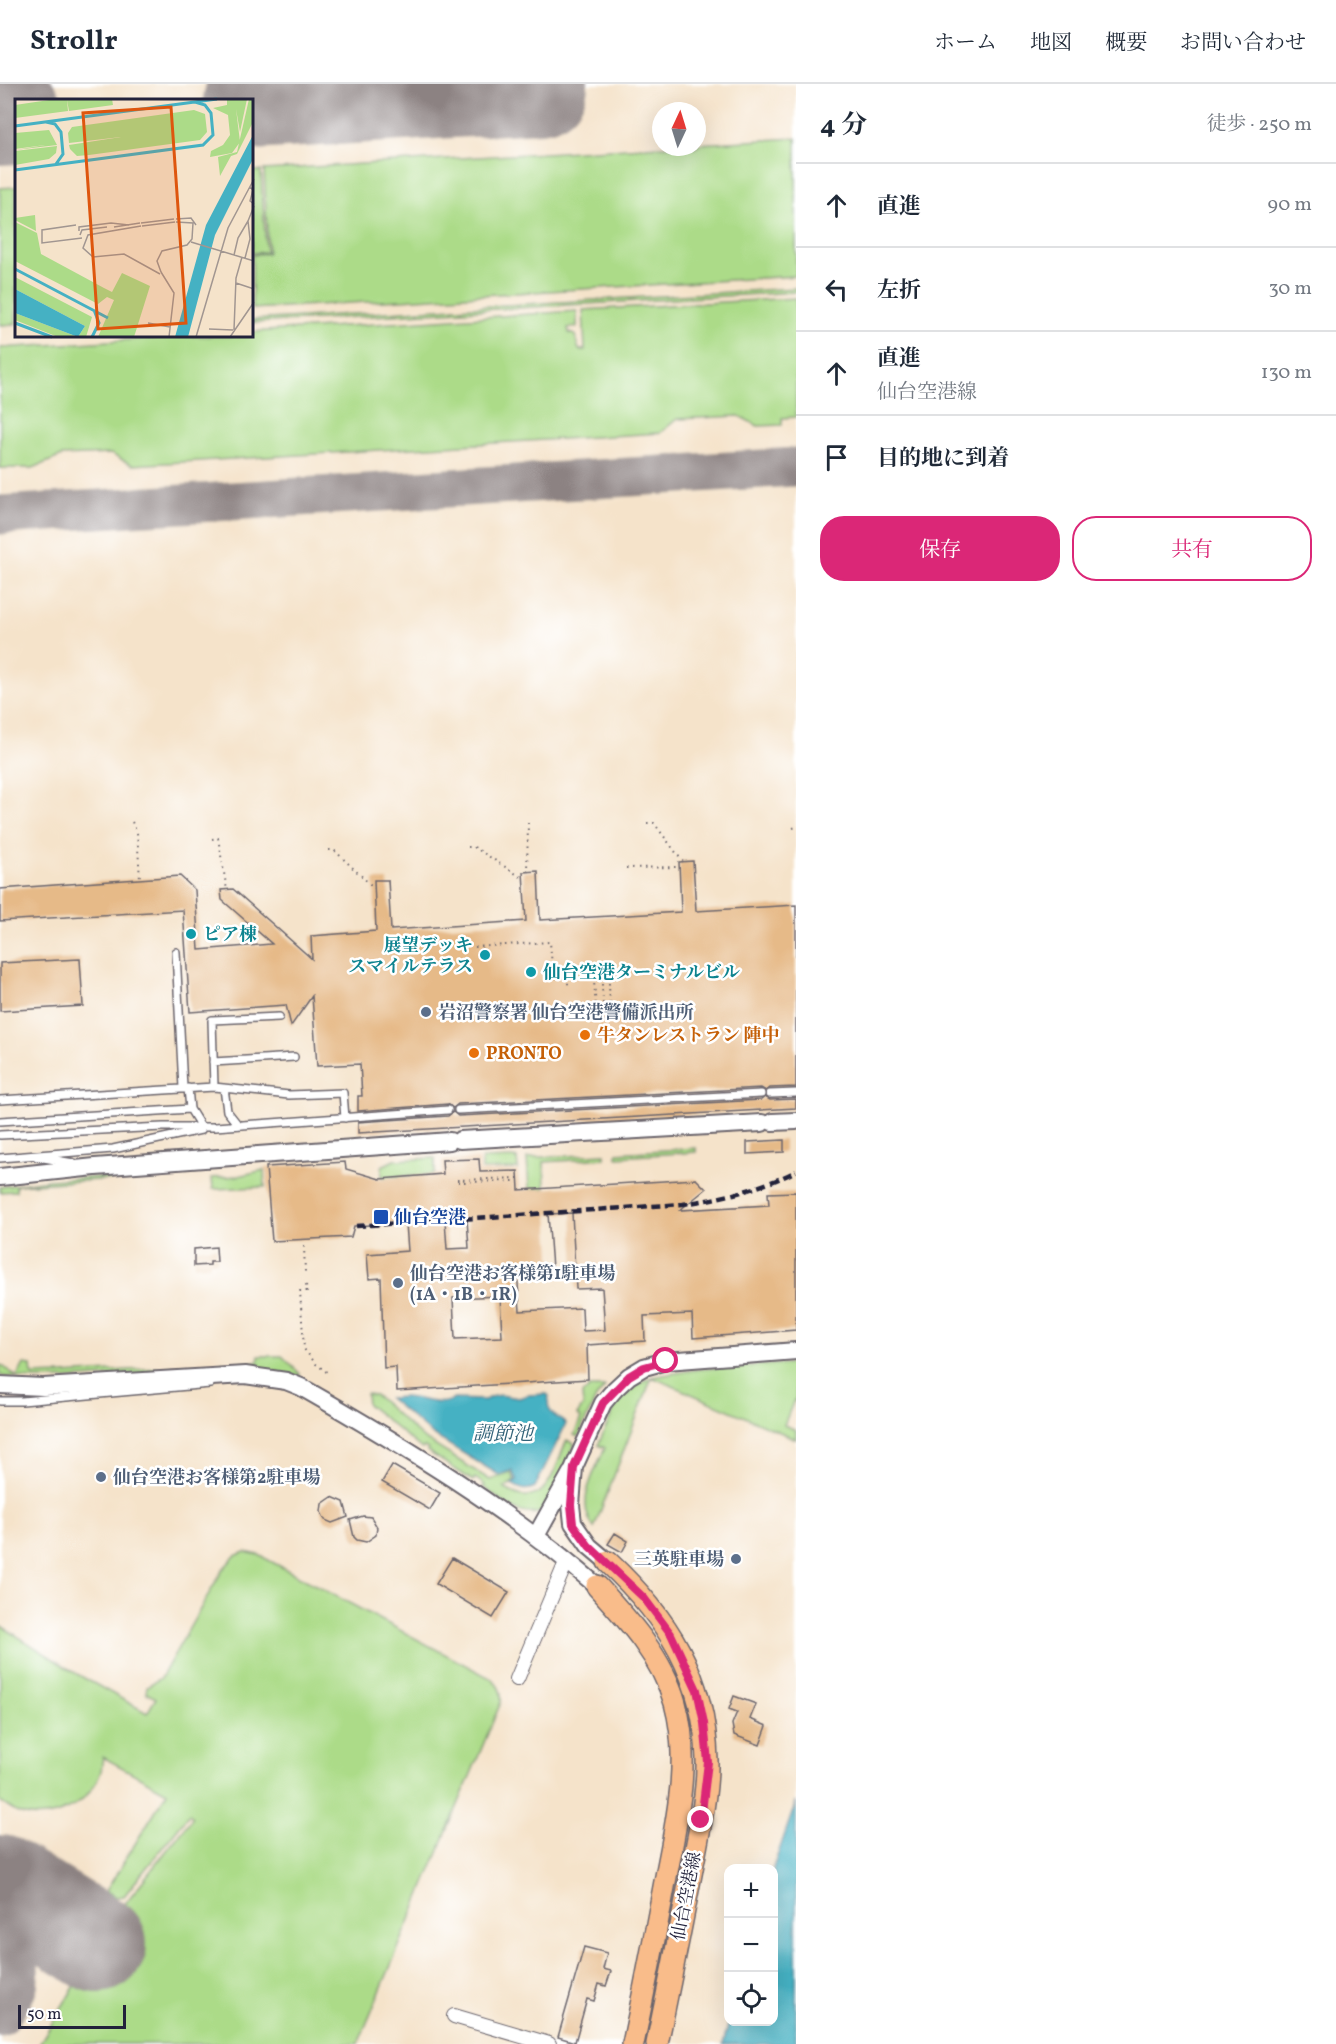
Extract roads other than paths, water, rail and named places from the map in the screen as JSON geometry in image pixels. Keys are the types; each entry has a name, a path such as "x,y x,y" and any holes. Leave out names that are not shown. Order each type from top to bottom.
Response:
{"main road":[{"name":"仙台空港線","path":"608,1562 644,1598 671,1634 697,1690 708,1762 701,1820 657,2044"},
{"name":"仙台空港線","path":"597,1586 632,1624 656,1662 674,1701 681,1738 679,1812 633,2044"}],"street":[{"path":"0,1177 95,1167 455,1141 796,1121"},
{"path":"536,1536 574,1467 603,1403 629,1376 644,1367 666,1361 796,1351"},
{"path":"0,1385 43,1387 245,1375 286,1381 301,1387 392,1440 536,1536 597,1586"},
{"path":"574,1467 571,1505 573,1524 589,1546 608,1562"},
{"path":"517,1679 567,1560"},
{"path":"647,1647 671,1634"},
{"path":"681,1738 705,1736"},
{"path":"454,2016 549,2044"}],"lane":[{"path":"176,952 186,1088 190,1108 201,1127"},
{"path":"214,1087 212,1020 279,1017"},
{"path":"213,1062 294,1058"},
{"path":"0,1100 214,1087 290,1095 343,1093 345,1118"},
{"path":"224,1088 226,1111 238,1125"},
{"path":"770,1094 796,1093"},
{"path":"458,1110 761,1094"},
{"path":"0,1121 190,1108"},
{"path":"0,1135 163,1127 215,1127 448,1110"},
{"path":"0,1158 113,1149 215,1127"},
{"path":"26,1155 95,1167"},
{"path":"0,1401 202,1386 245,1375"}],"water":[{"name":"調節池","path":"547,1394 550,1410 566,1424 535,1487 526,1490 512,1484 517,1481 512,1471 499,1475 433,1435 389,1398 410,1397 442,1402 453,1399 485,1400 500,1395 519,1398"},
{"path":"796,1802 796,2044 723,2044 728,2026 778,2026 778,1864 774,1864"}],"railway":[{"path":"356,1226 683,1204 741,1192 796,1171"}],"place":[{"name":"ピア棟","path":"191,934"},
{"name":"展望デッキ スマイルテラス","path":"485,955"},
{"name":"仙台空港ターミナルビル","path":"531,972"},
{"name":"岩沼警察署 仙台空港警備派出所","path":"426,1012"},
{"name":"牛タンレストラン 陣中","path":"585,1035"},
{"name":"PRONTO","path":"474,1053"},
{"name":"仙台空港","path":"381,1217"},
{"name":"仙台空港お客様第1駐車場 (1A・1B・1R)","path":"398,1283"},
{"name":"仙台空港お客様第2駐車場","path":"101,1477"},
{"name":"三英駐車場","path":"736,1559"}]}
